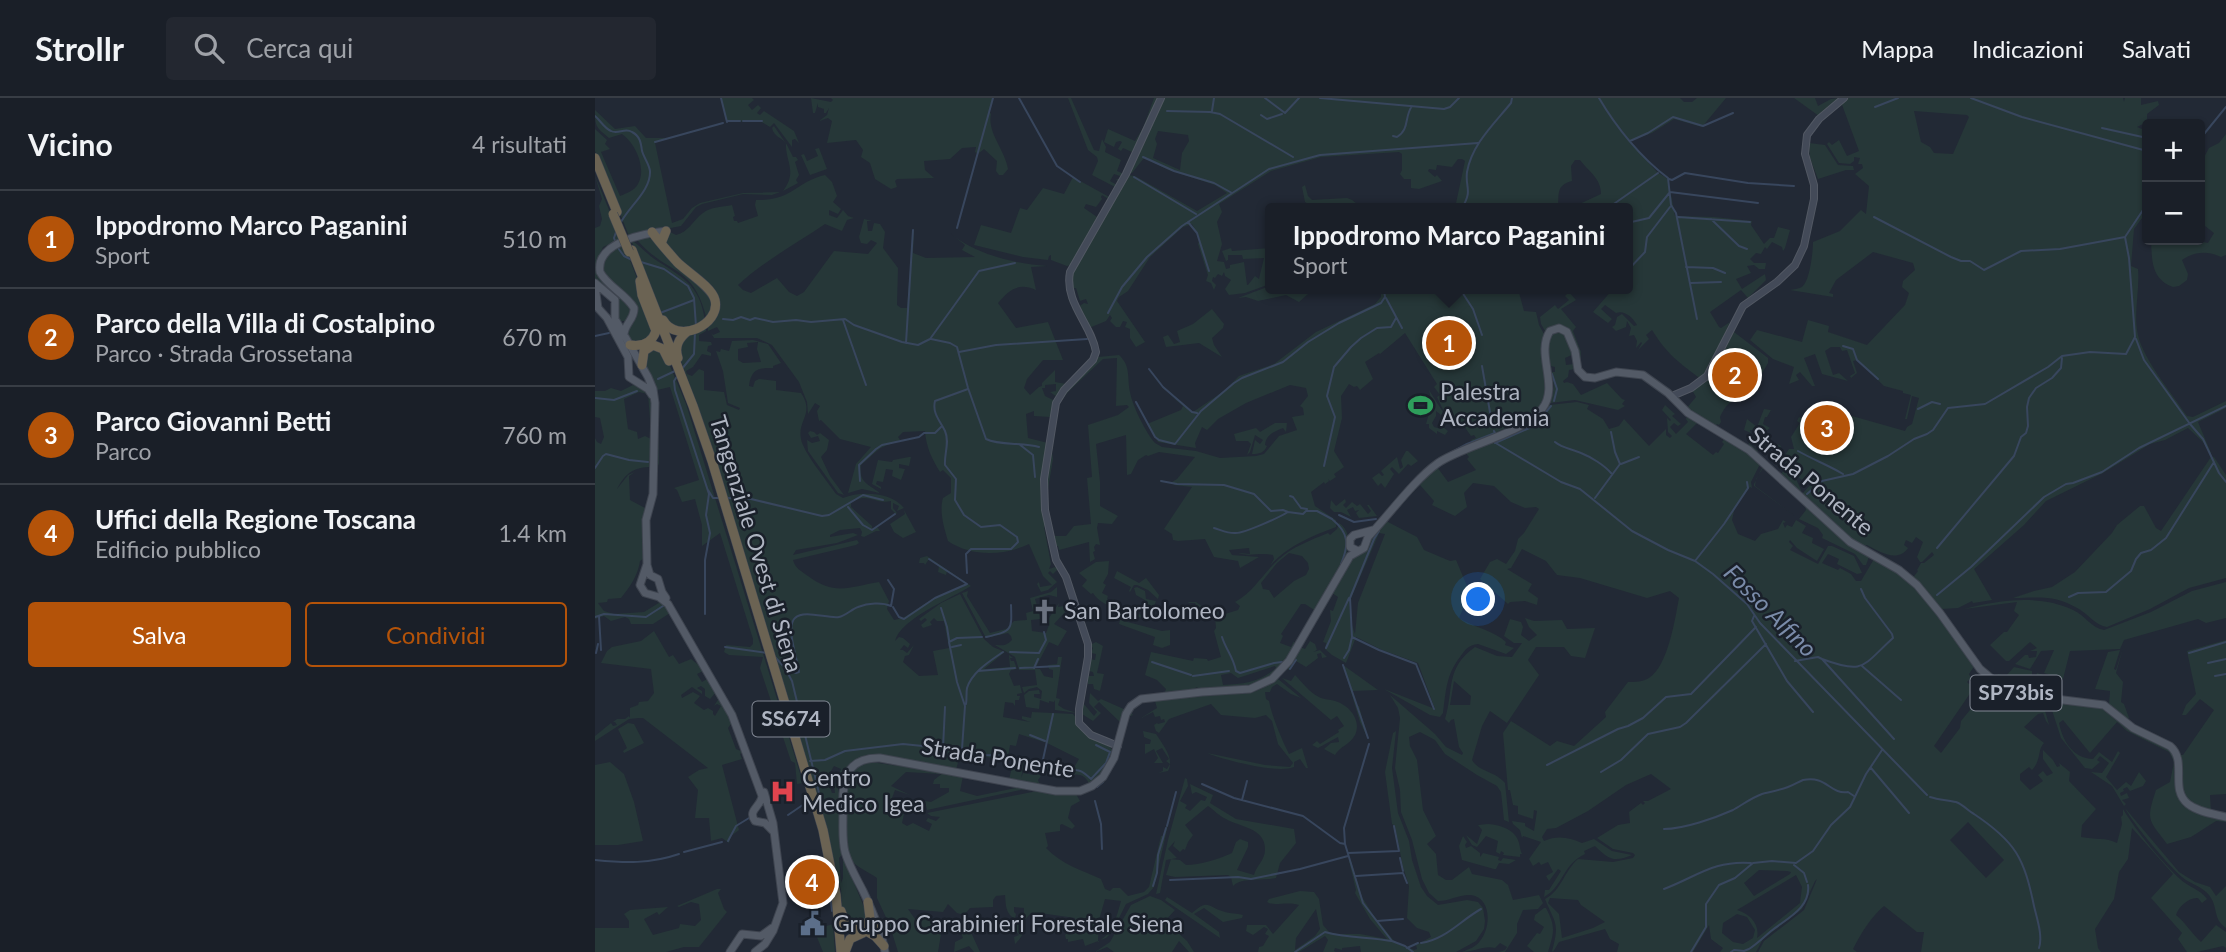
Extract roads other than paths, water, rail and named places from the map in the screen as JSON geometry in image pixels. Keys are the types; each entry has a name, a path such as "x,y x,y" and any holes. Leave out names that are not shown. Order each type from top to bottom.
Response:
{"highway":[{"name":"Tangenziale Ovest di Siena","path":"595,158 712,461 818,809 836,894 841,952"},
{"name":"Tangenziale Ovest di Siena","path":"595,170 615,213"},
{"path":"660,234 667,251 712,294 715,308 709,321 690,330 679,340 676,351 689,387 691,405"},
{"path":"642,280 666,325 676,332 690,330"},
{"path":"642,280 642,295 656,327 651,343 643,352 644,369"},
{"path":"627,341 641,345 651,343 665,351 691,405"},
{"name":"Tangenziale Ovest di Siena","path":"691,405 820,831 841,952"},
{"path":"836,894 844,920 875,936 885,949"},
{"path":"862,931 870,918 868,902"},
{"path":"841,952 849,941 862,931 877,926"}],"main road":[{"path":"1118,746 1091,735 1079,723 1088,644 1067,582 1056,560 1045,510 1044,475 1056,401 1091,362 1096,352 1071,294 1070,271 1123,181 1161,98"},
{"path":"1672,396 1691,388 1707,376 1740,309 1795,265 1804,246 1814,199 1814,185 1805,154 1807,135 1819,118 1844,98"},
{"path":"627,341 625,329 635,311 633,305 599,270 601,254 612,243 660,234"},
{"path":"595,284 616,301 616,321 653,389 655,435 652,497 646,520 647,576"},
{"path":"595,284 599,309 607,317 629,360 628,375 648,389 654,399"},
{"path":"598,301 609,295"},
{"path":"616,321 622,323 632,319"},
{"name":"Strada Ponente","path":"1354,549 1364,548 1368,537 1435,466 1530,420 1542,410 1549,391 1546,340 1553,329 1560,328 1567,332 1576,351 1578,370 1585,377 1593,379 1616,372 1640,374 1650,379 1690,414 1749,450 1853,544 1908,577 1930,599 1990,679 2023,695 2107,707 2127,724 2176,751 2180,793 2188,804 2226,817"},
{"path":"635,382 642,382 644,369"},
{"name":"Strada Ponente","path":"1354,549 1349,539 1353,535 1371,531 1379,525"},
{"path":"1359,534 1365,544"},
{"name":"Strada Ponente","path":"885,949 868,902 849,864 844,843 842,789 853,765 867,759 880,758 1071,792 1090,787 1103,777 1112,764 1126,714 1131,706 1141,699 1250,689 1272,679 1291,657 1354,549"},
{"path":"754,952 775,925 783,903 773,831 768,820 769,808 737,717 674,608 663,594 656,577 647,576 640,582 641,588 645,593 662,598 668,604 730,711 762,796 752,813 753,819 758,823 768,820"},
{"path":"651,594 657,591 659,585"},
{"path":"757,806 769,808"},
{"path":"730,952 739,937 744,934 765,938"},
{"path":"750,934 757,943 754,952"}],"waterway":[{"path":"721,98 727,122"},
{"path":"957,228 993,98"},
{"path":"1019,98 1057,166 1080,182"},
{"path":"1212,111 1214,98"},
{"path":"1265,98 1285,113 1299,98"},
{"path":"1320,98 1444,109 1459,98"},
{"path":"1464,203 1468,189 1467,172 1474,152 1512,98"},
{"path":"1599,98 1630,141 1668,178 1671,205 1676,213 1697,319"},
{"path":"1875,107 1898,98"},
{"path":"1971,98 2022,117 2142,150"},
{"path":"1393,136 1397,137 1404,130 1412,106"},
{"path":"2205,133 2226,107"},
{"path":"1167,111 1220,114 1293,157"},
{"path":"1630,141 1673,117 1703,126 1733,113"},
{"path":"1261,115 1267,119 1282,114"},
{"path":"595,116 611,131 629,131 637,136 650,171 647,185 620,224"},
{"path":"727,121 740,121"},
{"path":"743,121 762,121"},
{"path":"655,142 723,123"},
{"path":"2102,128 2142,137"},
{"path":"1108,313 1122,287 1147,257 1182,226 1269,169 1320,155 1478,143"},
{"path":"1143,157 1174,171 1214,183 1232,193"},
{"path":"1615,203 1658,173"},
{"path":"1669,179 1685,173 1748,183 1794,186"},
{"path":"1134,177 1196,214"},
{"path":"1633,222 1649,218 1670,192 1758,203"},
{"path":"1633,265 1645,252 1647,237 1670,207"},
{"path":"1807,494 1822,481 1853,474 1927,434 1933,430 1948,408 1985,404 2062,356 2090,352 2126,354 2135,337 2125,237 2142,212"},
{"path":"1678,217 1750,222"},
{"path":"1874,217 1951,257 1970,261 1984,270 2021,251 2060,249 2125,237"},
{"path":"1711,219 1739,246 1747,249"},
{"path":"1188,222 1197,233 1209,271"},
{"path":"906,343 913,230"},
{"path":"616,232 616,243"},
{"path":"618,248 624,256 632,260"},
{"path":"641,262 664,269 688,286 694,298 696,326"},
{"path":"723,319 741,317 773,322 845,319 854,325 918,345 930,339 979,271 1015,263"},
{"path":"1686,267 1713,268 1725,273"},
{"path":"1691,283 1721,282"},
{"path":"1136,402 1155,437 1175,444 1201,411 1234,383 1283,362 1308,342 1339,323 1381,303 1385,294"},
{"path":"1463,294 1473,309 1482,335"},
{"path":"1386,298 1402,328"},
{"path":"660,313 694,300"},
{"path":"1324,466 1335,417 1327,396 1334,367 1361,338 1377,328 1391,327 1396,318"},
{"path":"843,320 866,385"},
{"path":"681,370 694,354 695,332"},
{"path":"595,336 609,333"},
{"path":"931,339 957,347 986,439 1039,447"},
{"path":"959,352 996,345 1087,339"},
{"path":"2136,339 2144,360 2203,439 2226,482"},
{"path":"1843,346 1853,349 1857,360 1878,379"},
{"path":"1937,548 2014,456 2028,426 2029,398 2036,388 2052,378 2061,368 2062,358"},
{"path":"1482,366 1491,418"},
{"path":"1149,369 1163,387 1192,412 1197,413"},
{"path":"658,379 677,370"},
{"path":"1552,374 1557,389 1554,401"},
{"path":"678,375 674,381 675,390 709,494 706,515 710,533 705,560 705,614"},
{"path":"967,573 966,554 971,549 1011,549 1018,542 1017,537 1000,525 981,527 964,515 955,500 956,479 945,465 946,435 934,405 935,401 968,389"},
{"path":"595,398 614,400 637,391"},
{"path":"1918,409 1932,402 1940,404"},
{"path":"1495,443 1534,426 1551,406"},
{"path":"1937,595 1971,567 2044,497 2066,484 2102,472 2139,448 2226,406"},
{"path":"860,481 859,465 876,449 882,445 919,437 924,433 935,433 941,427"},
{"path":"1437,460 1495,433 1494,431"},
{"path":"1595,498 1620,464 1611,432"},
{"name":"Fosso Alfino","path":"1494,442 1561,482 1580,489 1632,531 1695,561 1713,574 1747,604 1760,623 1927,795"},
{"path":"1555,442 1589,457 1611,473"},
{"path":"1019,444 1033,455 1035,477"},
{"path":"1798,451 1843,474"},
{"path":"595,468 606,454 648,462"},
{"path":"1621,464 1639,457"},
{"path":"2069,597 2078,593 2106,592 2131,571 2141,553 2151,550 2166,538 2214,462"},
{"path":"1161,481 1224,485 1254,494 1271,511 1288,512"},
{"path":"1695,561 1748,488 1747,482"},
{"path":"708,490 713,498 719,498"},
{"path":"728,498 751,499 822,516 829,515 863,495 883,500"},
{"path":"1290,496 1301,508 1307,509"},
{"path":"848,507 863,525 872,530 895,514"},
{"path":"1214,528 1231,533 1240,532 1288,512 1303,514 1306,511 1317,511 1332,519"},
{"path":"1339,515 1354,522 1376,519"},
{"path":"1333,520 1346,540 1341,564"},
{"path":"1344,658 1352,637 1350,598 1379,531"},
{"path":"893,607 899,617 904,619 935,598 967,584 929,559"},
{"path":"787,669 799,672 791,629 795,618 804,614 839,617 870,604 891,606 894,589 888,580"},
{"path":"1822,659 1847,666 1862,665 1893,638 1861,589"},
{"path":"1326,648 1349,598"},
{"path":"986,637 1009,628 1011,605"},
{"path":"595,617 604,614 646,617 663,606"},
{"path":"941,608 949,640"},
{"path":"599,616 601,650"},
{"path":"1754,616 1752,621 1787,681 1813,712"},
{"path":"1547,765 1643,718 1666,697 1691,694 1756,627"},
{"path":"1010,652 1039,653 1046,640 1044,632"},
{"path":"962,749 965,706 949,642 957,638 982,637"},
{"path":"1222,637 1236,671 1240,673 1282,662"},
{"path":"1352,637 1416,664 1434,709"},
{"path":"2189,653 2226,642"},
{"path":"596,653 598,644"},
{"path":"1601,772 1621,760 1648,734 1680,727 1686,723 1766,644"},
{"path":"952,647 961,645"},
{"path":"725,647 767,653"},
{"path":"966,704 969,682 982,667 1003,652"},
{"path":"775,657 792,681 819,793 818,800"},
{"path":"1795,661 1818,657 1822,659 1894,739"},
{"path":"1034,668 1038,659"},
{"path":"2208,663 2226,659"},
{"path":"1290,669 1296,660"},
{"path":"1152,662 1191,675"},
{"path":"1343,665 1368,738"},
{"path":"1020,668 1059,666"},
{"path":"1862,666 1901,700"},
{"path":"978,671 1015,668"},
{"path":"1193,676 1229,671"},
{"path":"2215,676 2226,674"},
{"path":"943,748 945,707"},
{"path":"1042,764 1053,714"},
{"path":"1030,735 1045,741"},
{"path":"810,761 825,760 845,751 903,744 1008,756 1080,771 1091,779 1106,763 1110,752 1096,745"},
{"path":"1369,744 1344,828 1345,844 1363,903 1392,941 1413,952"},
{"path":"1691,952 1706,927 1706,904 1719,885 1735,878 1753,863 1796,863 1813,851 1831,825 1850,807 1866,774 1882,750"},
{"path":"1871,768 1909,813"},
{"path":"1664,829 1709,820 1758,796 1803,780 1818,780 1837,791 1848,792 1854,796"},
{"path":"1242,800 1247,781"},
{"path":"1097,787 1103,782"},
{"path":"1202,784 1234,798 1303,816 1345,844"},
{"path":"1167,826 1176,792"},
{"name":"Fosso Alfino","path":"1930,797 1961,805 2000,833 2016,852 2030,889 2040,933 2039,948"},
{"path":"788,815 810,800"},
{"path":"1095,801 1101,824 1102,849"},
{"path":"728,841 736,826 749,818"},
{"path":"1348,853 1399,851 1394,826"},
{"path":"1153,886 1166,828"},
{"path":"684,852 722,842"},
{"path":"595,860 637,862 679,854"},
{"path":"1170,880 1238,877 1251,879 1348,856"},
{"path":"1400,858 1403,871"},
{"path":"1664,889 1726,864 1751,863"},
{"path":"1794,865 1804,873 1807,882"},
{"path":"1356,876 1403,873 1407,883"},
{"path":"828,878 832,911"},
{"path":"1731,952 1749,949 1796,912 1806,900 1808,885"},
{"path":"1421,943 1438,938 1481,909"},
{"path":"1377,921 1403,919"},
{"path":"1295,952 1325,932 1391,941"},
{"path":"1407,948 1418,943"}],"place":[{"name":"Ippodromo Marco Paganini","path":"1449,343"},
{"name":"Parco della Villa di Costalpino","path":"1735,375"},
{"name":"Palestra Accademia","path":"1420,405"},
{"name":"Parco Giovanni Betti","path":"1827,428"},
{"name":"San Bartolomeo","path":"1044,611"},
{"name":"Centro Medico Igea","path":"782,791"},
{"name":"Uffici della Regione Toscana","path":"812,882"},
{"name":"Gruppo Carabinieri Forestale Siena","path":"813,924"}]}
